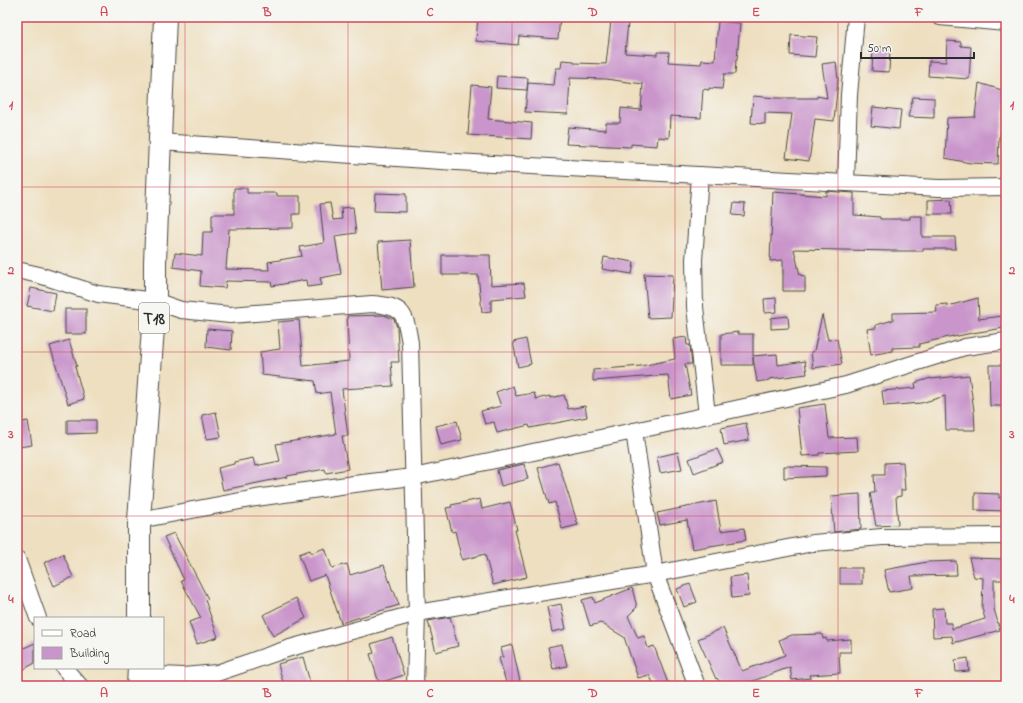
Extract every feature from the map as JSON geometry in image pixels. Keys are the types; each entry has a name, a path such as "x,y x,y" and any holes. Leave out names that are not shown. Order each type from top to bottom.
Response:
{"highway":[{"name":"T18","path":"139,617 139,520 155,301 155,262 165,17"}],"street":[{"path":"846,182 849,95 856,17"},
{"path":"940,17 1006,23"},
{"path":"160,142 456,162 939,188 1006,187"},
{"path":"700,175 694,260 695,307 707,415"},
{"path":"17,270 39,275 98,294 155,301 181,310 230,315 372,304 387,305 400,312 406,321 410,344 417,613 415,686"},
{"path":"139,520 256,498 413,477 634,432 846,385 965,347 1006,341"},
{"path":"634,432 655,574 697,686"},
{"path":"139,676 183,676 217,673 290,648 417,613 655,574 813,543 882,537 1006,536"},
{"path":"17,560 38,617"},
{"path":"65,669 80,686"}],"building":[{"path":"478,17 560,17 558,39 519,36 518,45 476,41"},
{"path":"611,21 628,23 625,53 657,55 657,52 669,52 668,62 701,64 702,60 715,61 718,21 740,23 735,74 724,74 722,89 703,89 701,118 670,116 669,138 658,137 657,146 631,144 631,147 566,144 568,127 606,130 606,123 620,123 621,108 641,110 643,84 606,79 570,78 568,114 525,112 528,83 554,85 556,68 561,68 562,60 574,61 574,63 606,64"},
{"path":"791,35 817,37 815,57 790,55"},
{"path":"947,41 961,42 961,46 971,47 969,79 928,76 929,61 946,62"},
{"path":"873,46 890,48 889,72 872,71"},
{"path":"836,62 838,80 834,121 815,119 809,161 786,158 792,114 765,113 765,124 751,123 753,96 776,98 817,98 817,96 827,98 822,64"},
{"path":"497,76 528,78 527,90 496,88"},
{"path":"979,83 1005,91 1005,106 999,137 998,164 970,163 945,158 947,118 975,117"},
{"path":"472,85 491,87 488,119 532,123 531,139 468,135"},
{"path":"913,97 934,98 934,118 908,117"},
{"path":"873,107 901,110 899,129 871,126"},
{"path":"234,188 247,188 247,193 277,193 277,196 300,196 300,214 293,214 293,228 229,229 226,269 269,270 268,262 302,256 300,247 324,243 320,204 330,203 333,220 342,219 341,208 353,207 356,233 335,236 341,274 320,278 322,285 307,287 306,280 272,286 271,282 226,281 225,288 200,286 201,271 173,267 175,253 202,256 203,232 212,232 212,214 234,214"},
{"path":"826,191 854,193 854,215 880,217 880,219 910,219 910,216 922,216 922,237 955,237 956,249 893,251 794,249 800,275 805,276 805,291 783,291 783,260 770,261 773,192 826,196"},
{"path":"375,193 406,194 406,212 374,211"},
{"path":"951,199 952,214 928,214 928,200"},
{"path":"734,203 745,204 744,216 732,215"},
{"path":"410,240 414,287 382,290 378,242"},
{"path":"442,255 490,255 491,285 524,283 526,296 491,299 491,311 482,312 478,275 442,275"},
{"path":"604,257 634,262 632,274 602,269"},
{"path":"644,274 673,275 671,317 648,318"},
{"path":"31,288 56,293 53,311 27,306"},
{"path":"776,298 777,312 765,313 764,299"},
{"path":"978,298 979,319 1002,316 1004,328 953,336 919,344 919,347 892,348 892,351 871,355 867,329 876,328 876,325 893,320 893,313 937,312 936,305 947,304 948,306"},
{"path":"65,309 86,309 86,334 65,334"},
{"path":"384,315 394,319 397,327 399,362 391,362 393,386 342,389 348,436 342,436 348,469 326,473 325,469 223,490 218,468 234,464 234,462 253,458 255,466 280,461 276,444 336,434 330,392 317,394 315,381 262,375 260,352 280,349 278,322 299,320 303,366 349,361 347,316"},
{"path":"822,315 828,340 837,339 842,364 813,368 811,352 814,351"},
{"path":"788,316 789,328 771,329 771,318"},
{"path":"207,329 232,331 231,350 206,347"},
{"path":"738,332 738,334 753,334 753,356 777,354 778,365 805,361 807,374 757,382 753,357 753,365 721,365 721,334"},
{"path":"686,337 687,345 690,345 692,364 685,364 691,395 671,399 668,375 593,381 593,370 641,366 675,359 673,339"},
{"path":"526,339 531,364 518,367 513,342"},
{"path":"69,340 77,366 75,367 84,399 68,404 50,346"},
{"path":"989,365 1003,365 1003,390 1006,390 1006,406 990,406"},
{"path":"969,375 975,430 946,430 945,396 921,403 884,406 882,391 916,388 915,383 931,378"},
{"path":"513,386 516,396 534,393 536,399 564,395 568,409 585,406 587,417 530,428 529,425 497,433 494,422 485,424 481,411 501,406 496,392"},
{"path":"825,404 829,438 857,437 858,451 819,453 819,455 802,456 797,408"},
{"path":"216,412 221,437 207,439 202,415"},
{"path":"67,420 96,420 96,433 67,434"},
{"path":"28,421 32,445 19,447 17,423"},
{"path":"457,421 462,440 441,445 436,426"},
{"path":"746,423 749,440 724,445 721,428"},
{"path":"717,449 723,462 694,473 689,459"},
{"path":"678,452 682,469 660,473 657,457"},
{"path":"558,462 578,525 562,529 555,502 549,504 538,468"},
{"path":"903,462 905,490 901,490 901,496 896,497 898,525 876,526 870,493 875,493 874,475 885,475 885,463"},
{"path":"524,464 528,479 501,486 497,470"},
{"path":"784,466 826,467 826,476 784,478"},
{"path":"975,493 999,494 999,498 1006,498 1006,511 975,510"},
{"path":"860,494 861,529 834,532 831,496"},
{"path":"480,499 482,509 510,502 517,530 515,530 527,577 493,585 485,554 462,560 455,531 452,532 446,508 452,507 451,505"},
{"path":"716,501 721,531 744,528 746,540 692,549 687,520 660,525 657,513"},
{"path":"174,533 208,599 205,600 218,637 197,644 189,622 201,618 181,581 184,580 164,537"},
{"path":"325,548 332,568 347,564 350,575 384,565 399,605 341,623 325,575 309,581 299,554 310,550 311,553"},
{"path":"63,554 73,577 54,586 44,563"},
{"path":"969,558 1006,559 1006,580 994,580 994,609 1000,630 953,643 952,636 933,637 932,609 944,608 945,623 952,623 952,629 985,619 982,608 983,578 974,577"},
{"path":"956,561 957,575 911,576 913,588 889,592 884,570 927,562"},
{"path":"840,568 862,568 862,584 840,584"},
{"path":"747,575 749,596 732,598 730,577"},
{"path":"690,584 697,602 684,607 677,589"},
{"path":"632,588 637,607 628,616 638,638 644,636 648,648 654,646 669,686 655,686 649,675 638,678 624,637 601,623 590,626 582,600 593,597 595,603"},
{"path":"296,598 306,618 273,636 263,615"},
{"path":"561,604 566,629 552,632 547,607"},
{"path":"450,617 458,646 436,652 428,621"},
{"path":"723,628 742,671 785,655 779,640 792,635 822,634 823,639 826,638 827,641 851,639 851,652 839,652 840,673 810,675 811,678 792,680 790,667 740,686 722,686 717,678 716,679 698,639"},
{"path":"392,637 404,675 379,683 370,654 374,653 371,644"},
{"path":"34,643 34,664 17,673 17,651"},
{"path":"562,644 567,666 553,669 548,647"},
{"path":"512,645 521,686 507,686 499,658 503,657 501,648"},
{"path":"303,657 311,686 284,686 278,664"},
{"path":"968,658 969,671 956,672 955,660"}]}
